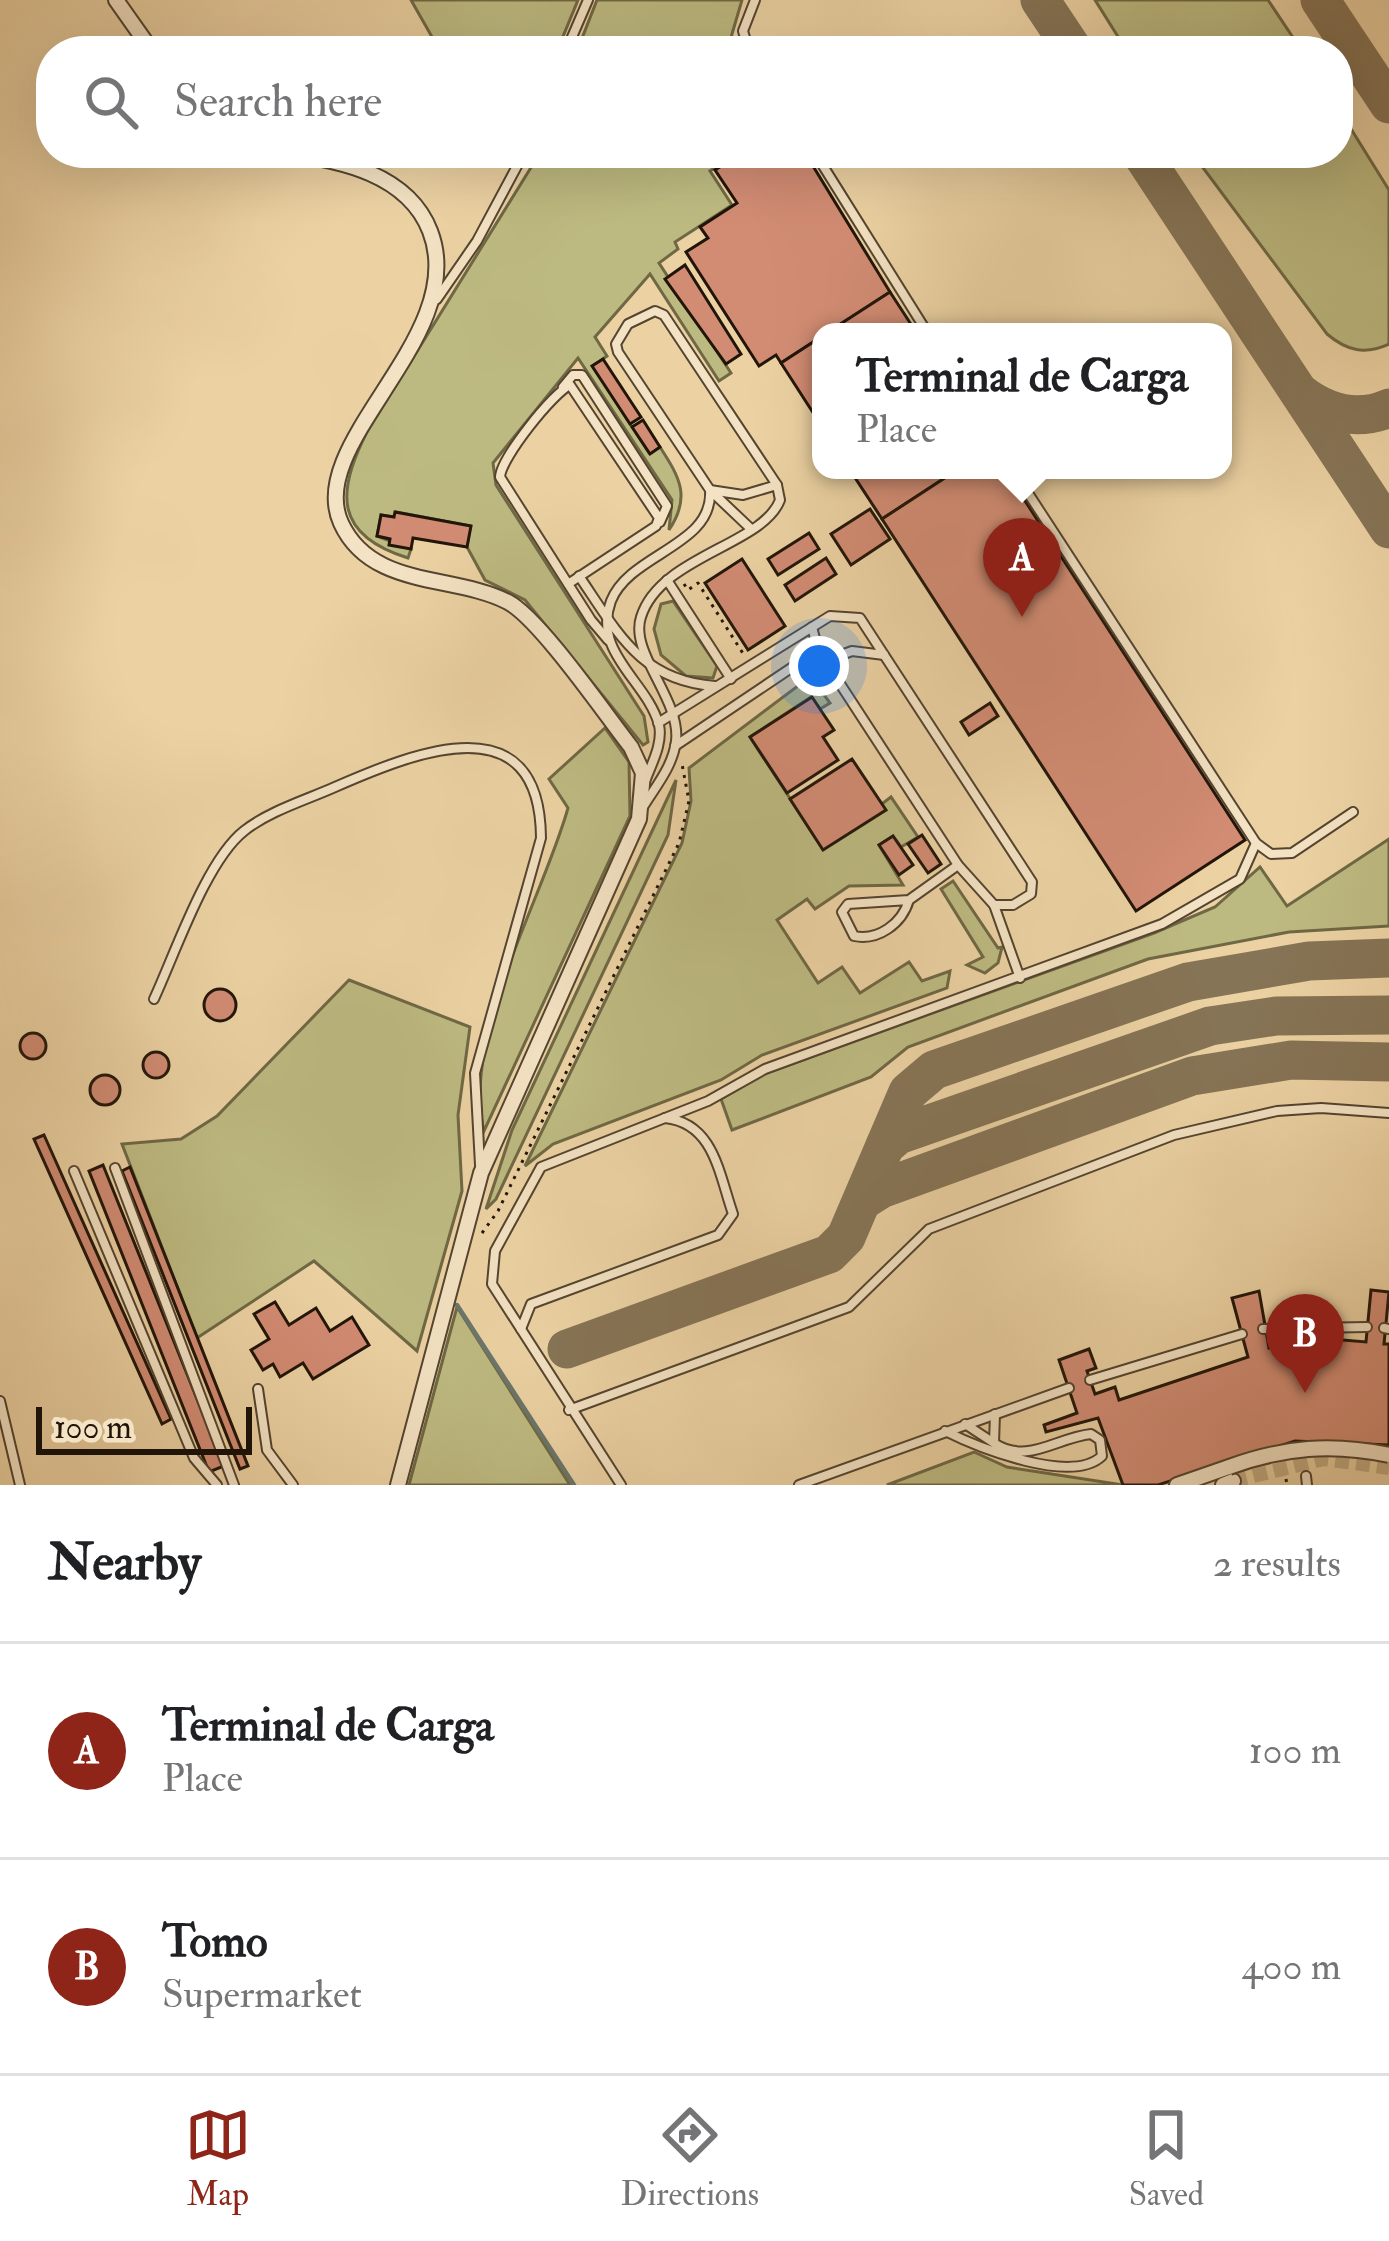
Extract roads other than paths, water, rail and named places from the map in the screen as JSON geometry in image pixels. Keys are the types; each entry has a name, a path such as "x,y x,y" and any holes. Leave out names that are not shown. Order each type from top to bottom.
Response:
{"street":[{"path":"116,0 141,36"},
{"path":"356,168 413,203 434,241 436,298 346,460 337,492 342,526 374,562 484,593 521,610 631,747 644,786 643,807 482,1173 398,1485"},
{"path":"1177,1485 1293,1449 1341,1448 1389,1455"}],"lane":[{"path":"572,36 588,0"},
{"path":"744,36 754,0"},
{"path":"436,298 477,241 516,168"},
{"path":"824,168 921,323"},
{"path":"675,746 674,713 639,627 651,598 667,580 750,528 778,506 777,485 664,315 646,312 620,334 618,352 710,490 750,528"},
{"path":"568,584 659,524 658,513 575,386 560,391 499,471 568,584 608,640 658,723 658,747 644,786"},
{"path":"1019,479 1256,843 1270,854 1292,853 1353,812"},
{"path":"710,490 743,495 777,485"},
{"path":"608,640 607,617 617,589 631,573 705,519 710,490"},
{"path":"579,577 655,671 688,684 718,686"},
{"path":"667,580 731,679"},
{"path":"658,723 812,626 836,614 860,618 1032,882 1031,894 1021,902 994,905"},
{"path":"812,626 824,661 958,865 994,905 1020,978"},
{"path":"643,807 675,746 818,650"},
{"path":"824,661 861,650 885,655"},
{"path":"154,999 223,854 244,830 368,773 441,749 476,746 503,754 527,773 541,800 541,838 475,1073 474,1124 482,1173"},
{"path":"621,1485 491,1284 490,1264 541,1167 725,1094 765,1069 1162,924 1240,879 1256,843"},
{"path":"909,900 856,902 844,908 842,919 854,936 868,937 899,920 909,900 958,865"},
{"path":"569,1410 849,1307 929,1229 1187,1130 1321,1108 1389,1113"},
{"path":"500,1301 531,1304 718,1235 729,1225 733,1214 706,1139 687,1122 663,1118"},
{"path":"115,1168 234,1485"},
{"path":"74,1171 187,1441 201,1470 217,1485"},
{"path":"520,1332 531,1304"},
{"path":"1263,1329 1367,1327"},
{"path":"1090,1380 1242,1334"},
{"path":"799,1485 1069,1388"},
{"path":"258,1389 268,1450 293,1485"},
{"path":"0,1401 20,1485"},
{"path":"994,1443 995,1414"},
{"path":"946,1431 1018,1465 1088,1468 1103,1451 1090,1434 1022,1454 965,1424"}],"waterway":[{"path":"457,1305 574,1485"}],"tunnel":[{"path":"1233,1481 1324,1459 1389,1468"}],"place":[{"name":"Terminal de Carga","path":"1022,617"},
{"name":"Tomo","path":"1305,1393"}]}
